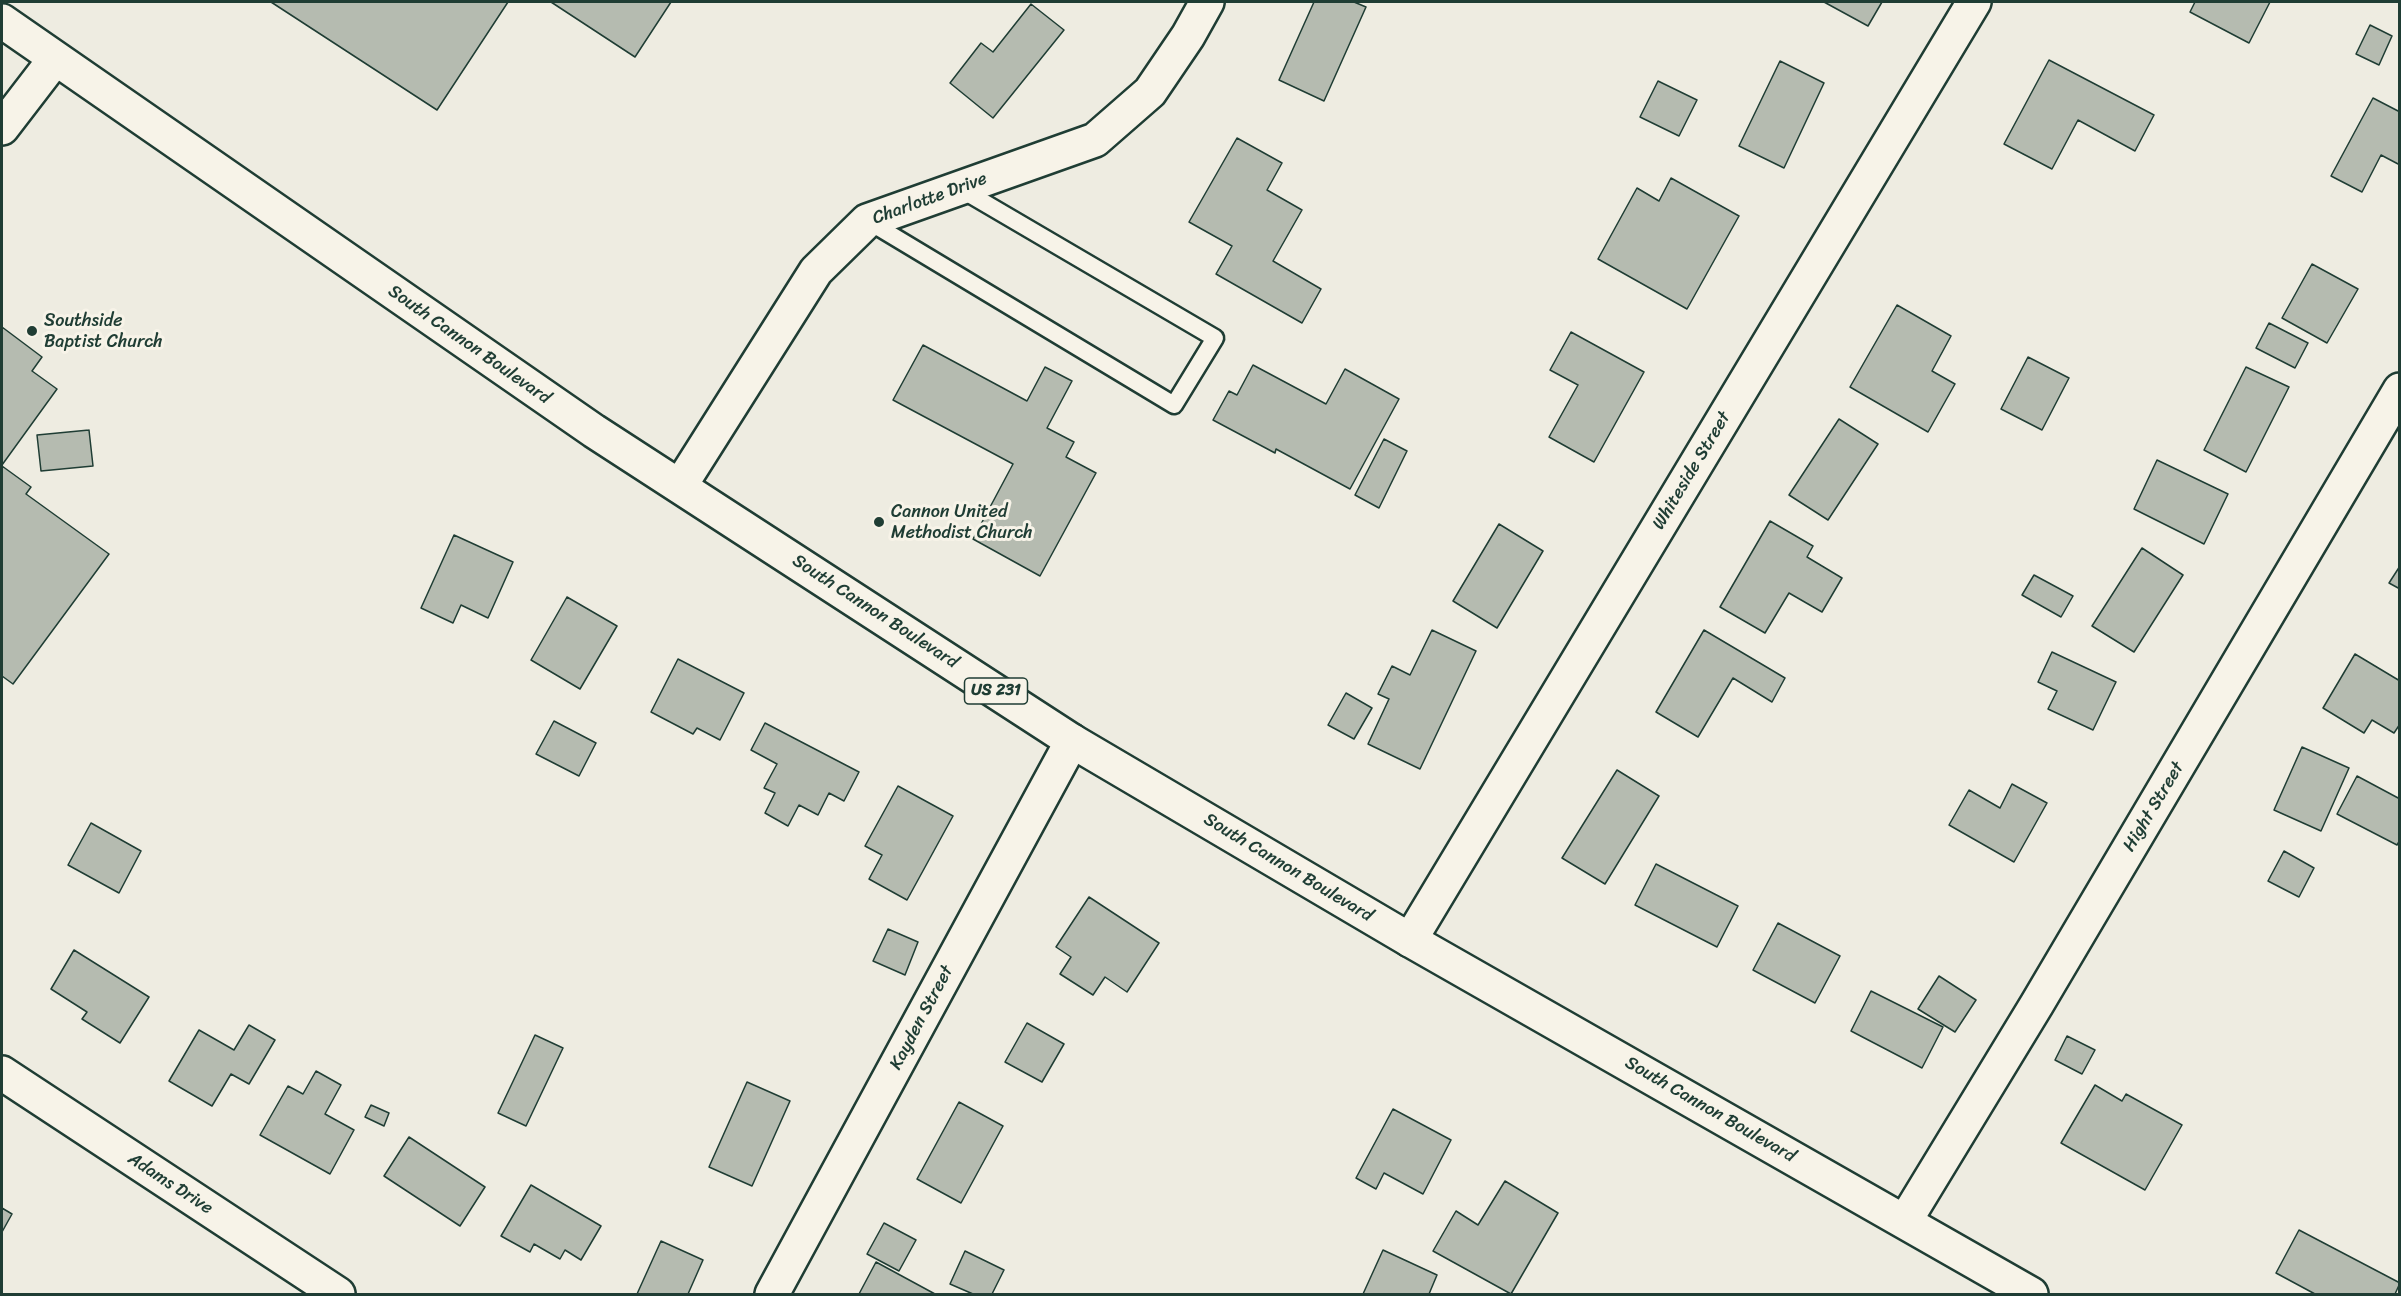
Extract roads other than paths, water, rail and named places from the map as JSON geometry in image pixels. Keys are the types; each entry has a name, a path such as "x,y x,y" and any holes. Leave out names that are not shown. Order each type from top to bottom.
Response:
{"main road":[{"name":"Charlotte Drive","path":"680,486 816,271 867,221 1095,140 1150,92 1188,36 1207,2"},
{"name":"Whiteside Street","path":"1410,940 1974,2"},
{"name":"South Cannon Boulevard","path":"2,21 594,431 1072,741 1410,940 2031,1294"},
{"path":"2,128 55,58"},
{"name":"Hight Street","path":"1905,1221 2049,984 2400,390"},
{"name":"Kayden Street","path":"772,1294 1072,741"},
{"name":"Adams Drive","path":"2,1073 338,1294"}],"lane":[{"path":"867,221 1174,405 1215,338 958,188"}],"place":[{"name":"Southside Baptist Church","path":"32,331"},
{"name":"Cannon United Methodist Church","path":"879,522"}]}
